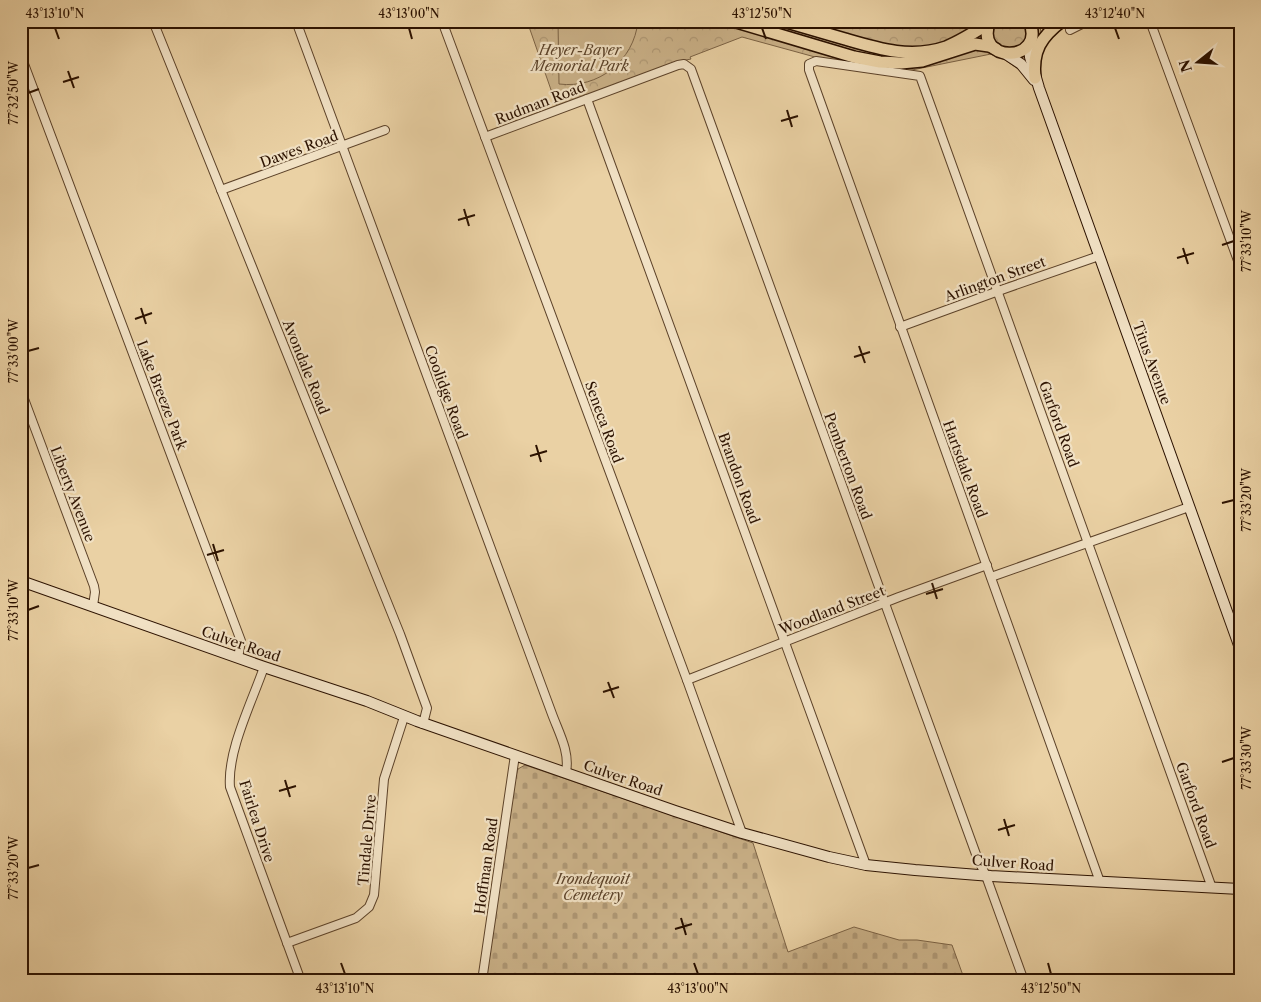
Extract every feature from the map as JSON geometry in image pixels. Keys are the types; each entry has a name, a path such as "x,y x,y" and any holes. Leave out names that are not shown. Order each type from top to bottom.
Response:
{"main road":[{"path":"733,21 859,58 880,62 926,60 975,44 989,46 1001,52 1018,53 1039,32 1060,21"},
{"path":"782,21 875,48 904,53 924,52 945,47 960,41 990,22"},
{"path":"1029,21 1032,32 1030,41"},
{"path":"1037,83 1034,63 1038,47 1044,36 1060,21"},
{"path":"990,22 988,29 989,39 1001,52"},
{"name":"Titus Avenue","path":"1030,41 1030,55 1037,83 1240,648"},
{"name":"Titus Avenue","path":"1001,52 1021,64 1037,83"},
{"name":"Culver Road","path":"21,581 264,668 367,702 423,724 742,833 866,866 986,876 1240,889"}],"street":[{"name":"Avondale Road","path":"153,21 403,642 427,708 423,724"},
{"name":"Coolidge Road","path":"296,21 567,754 566,772"},
{"name":"Seneca Road","path":"442,21 742,833"},
{"path":"1070,30 1088,21"},
{"path":"1150,21 1240,266"},
{"name":"Lake Breeze Park","path":"21,56 241,641 238,658"},
{"name":"Garford Road","path":"809,64 816,61 920,76 1212,888"},
{"name":"Hartsdale Road","path":"809,64 809,70 900,327 1100,882"},
{"name":"Rudman Road","path":"485,137 678,65 688,66"},
{"name":"Pemberton Road","path":"688,66 1024,981"},
{"name":"Brandon Road","path":"587,99 866,866"},
{"name":"Dawes Road","path":"221,190 385,130"},
{"name":"Arlington Street","path":"900,327 1099,256"},
{"name":"Liberty Avenue","path":"21,391 94,586 93,606"},
{"path":"991,577 1190,507"},
{"name":"Woodland Street","path":"687,680 987,565"},
{"name":"Fairlea Drive","path":"264,668 234,750 229,776 232,793 301,981"},
{"name":"Tindale Drive","path":"287,943 356,918 365,911 372,901 376,883 384,779 404,717"},
{"name":"Hoffman Road","path":"482,981 515,754"},
{"path":"21,976 37,981"}],"green space":[{"name":"Heyer-Bayer Memorial Park","path":"527,21 1039,21 1043,44 1039,55 1018,69 1005,60 991,54 907,71 826,60 742,37 690,57 691,59 557,107"},
{"name":"Heyer-Bayer Memorial Park","path":"558,21 638,21 635,35 629,48 622,60 612,69 600,77 587,82 559,84"},
{"name":"Irondequoit Cemetery","path":"525,765 753,843 788,952 854,927 899,940 917,940 952,945 965,981 485,981 516,776 518,769"}]}
